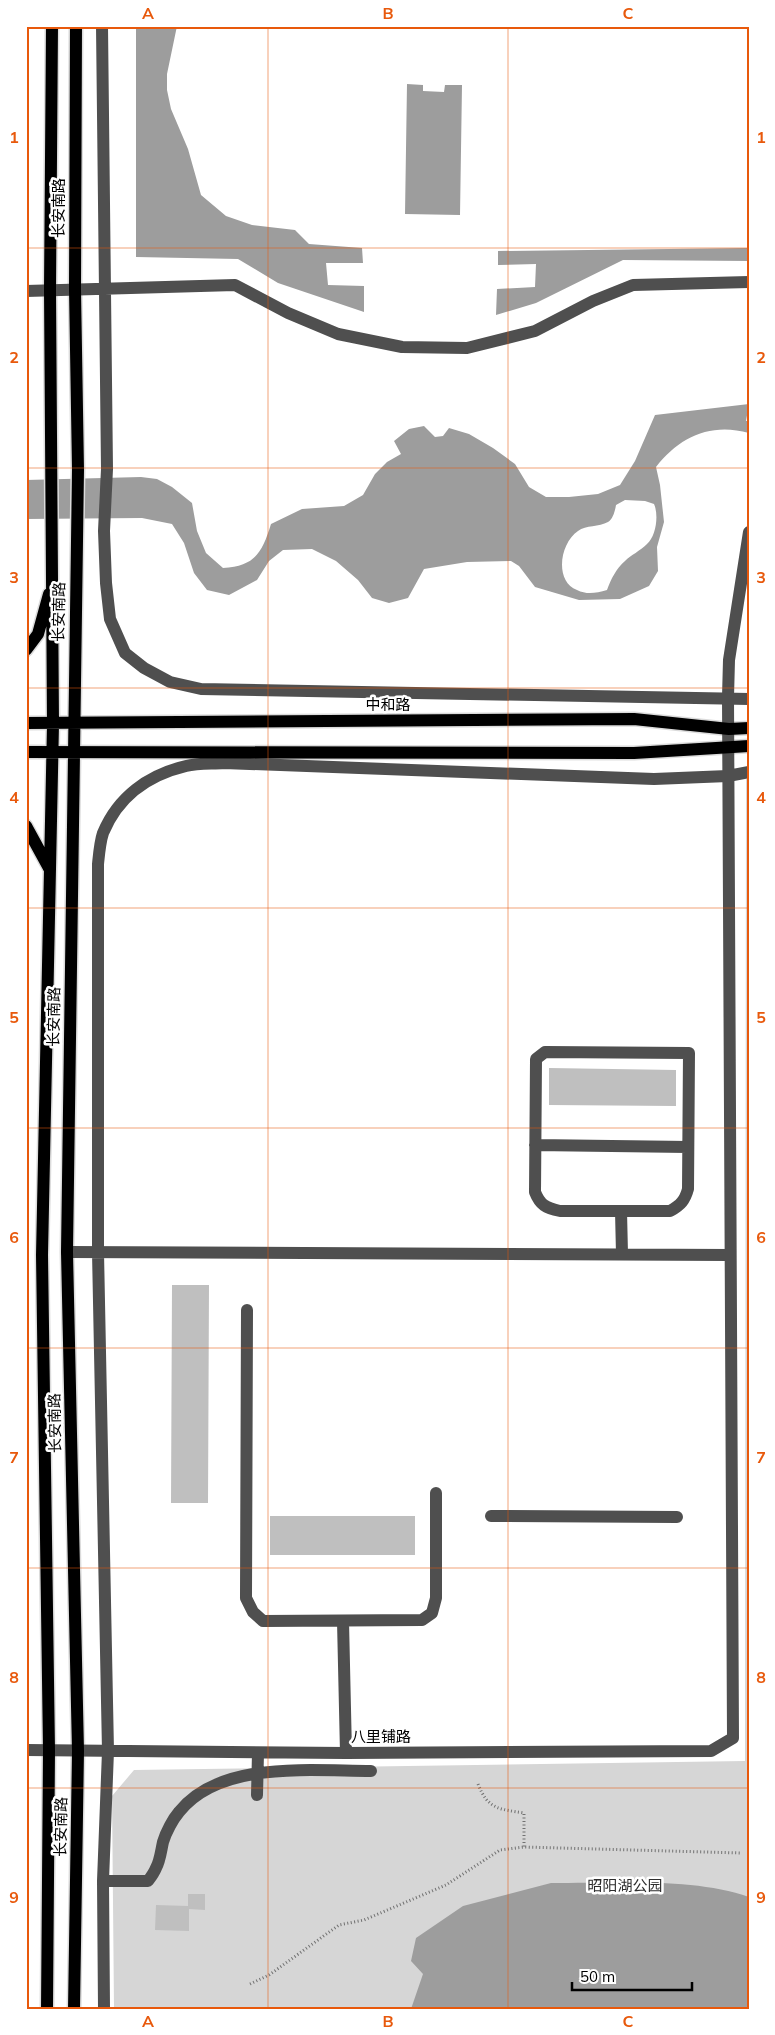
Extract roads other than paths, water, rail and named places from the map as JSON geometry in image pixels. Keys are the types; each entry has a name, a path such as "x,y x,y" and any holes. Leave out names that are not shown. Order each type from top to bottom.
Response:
{"main road":[{"name":"长安南路","path":"47,2009 49,1750 42,1255 53,724 50,290 52,26"},
{"name":"长安南路","path":"74,2009 78,1751 67,1252 78,470 75,289 76,26"},
{"path":"26,650 38,634 53,579"},
{"name":"中和路","path":"26,723 634,719 729,729 749,728"},
{"path":"26,752 634,753 749,746"},
{"path":"26,826 49,868"}],"street":[{"path":"102,26 107,469 104,532 106,583 110,619 125,653 144,668 170,682 200,689 728,697 749,699"},
{"path":"26,291 235,285 288,312 338,334 402,347 467,348 535,331 593,301 633,285 749,282"},
{"path":"67,1252 730,1255 728,660 749,532"},
{"path":"104,2009 103,1881 108,1751 98,1252 98,864 103,835 113,814 133,790 158,774 187,765 224,763 654,779 728,776 749,772"},
{"path":"546,1052 688,1053 688,1147 688,1189 686,1199 670,1211 560,1211 548,1208 539,1202 535,1192 536,1059 546,1052"},
{"path":"535,1145 688,1147"},
{"path":"621,1211 622,1254"},
{"name":"八里铺路","path":"26,1750 258,1753 711,1752 733,1738 730,1255"},
{"path":"247,1310 246,1598 253,1612 263,1621 422,1620 432,1613 436,1598 436,1493"},
{"path":"491,1516 677,1517"},
{"path":"343,1621 346,1753"},
{"path":"257,1795 258,1753"},
{"path":"103,1881 148,1881 157,1868 164,1839 178,1813 193,1796 218,1783 278,1771 372,1771"}],"park label":[{"name":"昭阳湖公园","path":"625,1886"}]}
